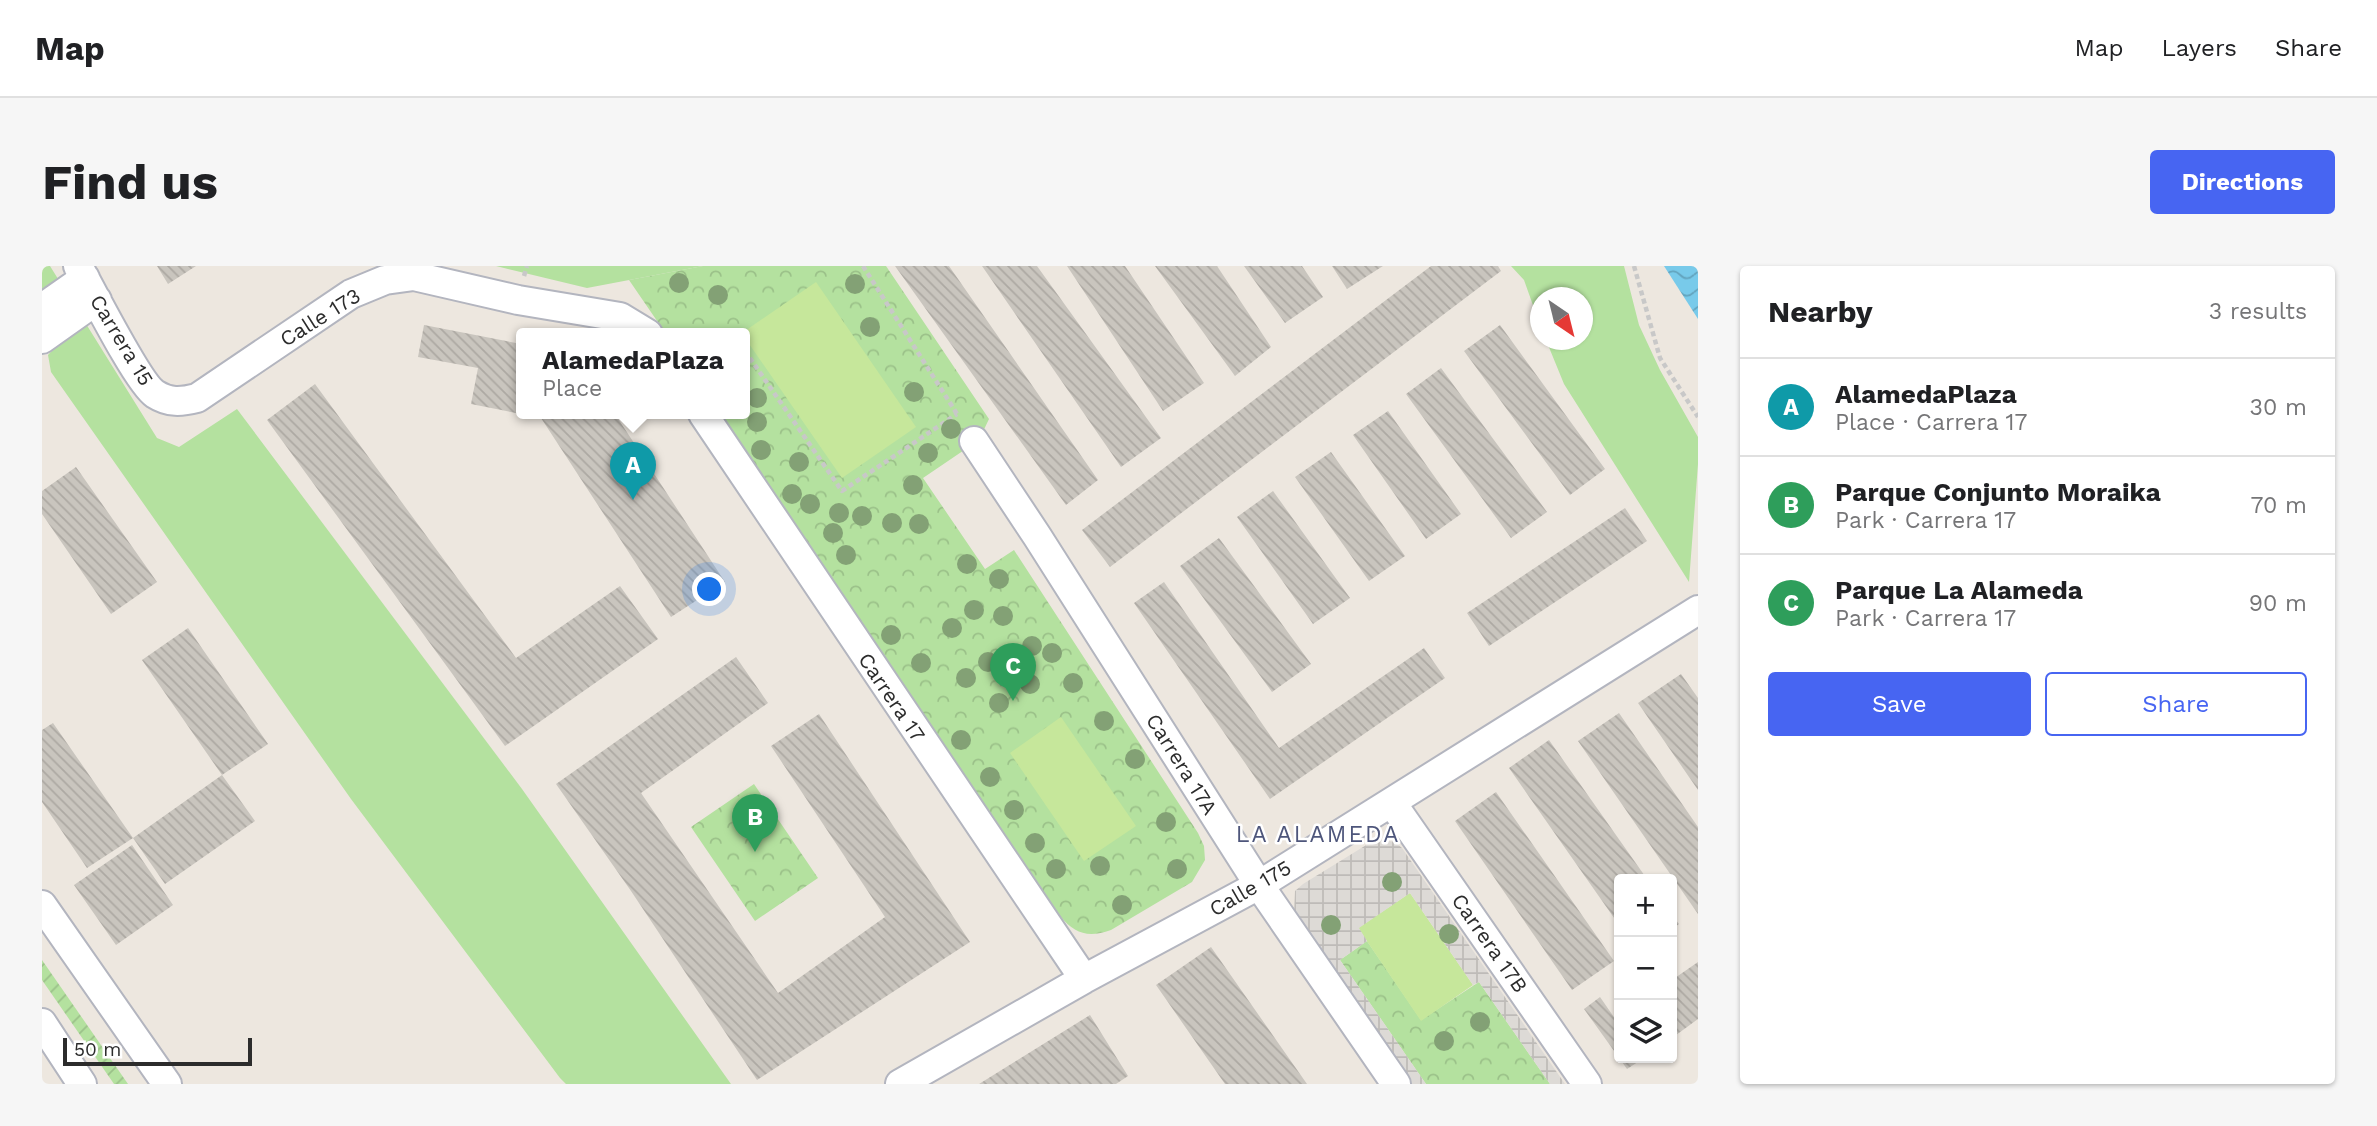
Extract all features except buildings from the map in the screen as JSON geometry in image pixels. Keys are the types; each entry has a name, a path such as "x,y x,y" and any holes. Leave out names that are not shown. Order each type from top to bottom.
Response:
{"street":[{"name":"Calle 173","path":"176,402 197,398 351,294 385,280 414,276 518,300 620,317 638,328"},
{"path":"42,308 87,281"},
{"path":"42,339 87,281"},
{"name":"Carrera 15","path":"87,281 153,393 176,402"},
{"name":"Carrera 17","path":"706,419 1084,979"},
{"name":"Carrera 17A","path":"974,441 1045,547 1259,885 1395,1084"},
{"name":"Calle 175","path":"900,1084 1084,979 1259,885 1698,610"},
{"name":"Carrera 17B","path":"1392,803 1587,1084"},
{"path":"42,905 167,1084"},
{"path":"42,1023 82,1084"}],"path":[{"path":"863,266 974,441"},
{"path":"1634,266 1660,358 1698,417"},
{"path":"750,358 842,491 957,414"}],"green space":[{"path":"42,266 50,266 157,438 179,447 237,409 522,789 731,1084 566,1084 560,1078 351,799 51,372 48,355 57,345 42,306"},
{"path":"496,266 703,266 587,288"},
{"path":"703,266 886,266 989,419 979,440 923,478 985,569 1014,550 1198,833 1204,846 1205,860 1192,882 1111,930 1095,934 1082,933 1060,916 723,419 750,419 750,328 662,328 629,280"},
{"path":"1511,266 1624,266 1639,325 1660,370 1698,437 1689,582 1564,384 1550,350 1593,350 1593,287 1530,287 1530,297 1524,280"},
{"path":"816,282 916,427 842,478 750,345 749,328"},
{"path":"1061,717 1136,826 1084,861 1010,753"},
{"path":"754,784 818,878 755,921 691,827"},
{"path":"1410,893 1473,985 1421,1021 1358,928"},
{"path":"1367,941 1421,1020 1479,982 1550,1084 1426,1084 1340,960"},
{"path":"42,960 128,1084 114,1084 42,980"}],"shaded area":[{"path":"1376,839 1395,842 1402,848 1565,1084 1550,1084 1479,982 1473,985 1410,893 1359,928 1367,941 1340,960 1426,1084 1409,1084 1294,915 1295,891"}],"water":[{"path":"1664,266 1698,266 1698,319"}],"place":[{"name":"AlamedaPlaza","path":"633,500"},
{"name":"Parque La Alameda","path":"1013,701"},
{"name":"Parque Conjunto Moraika","path":"755,852"}],"district":[{"name":"LA ALAMEDA","path":"1318,834"}]}
